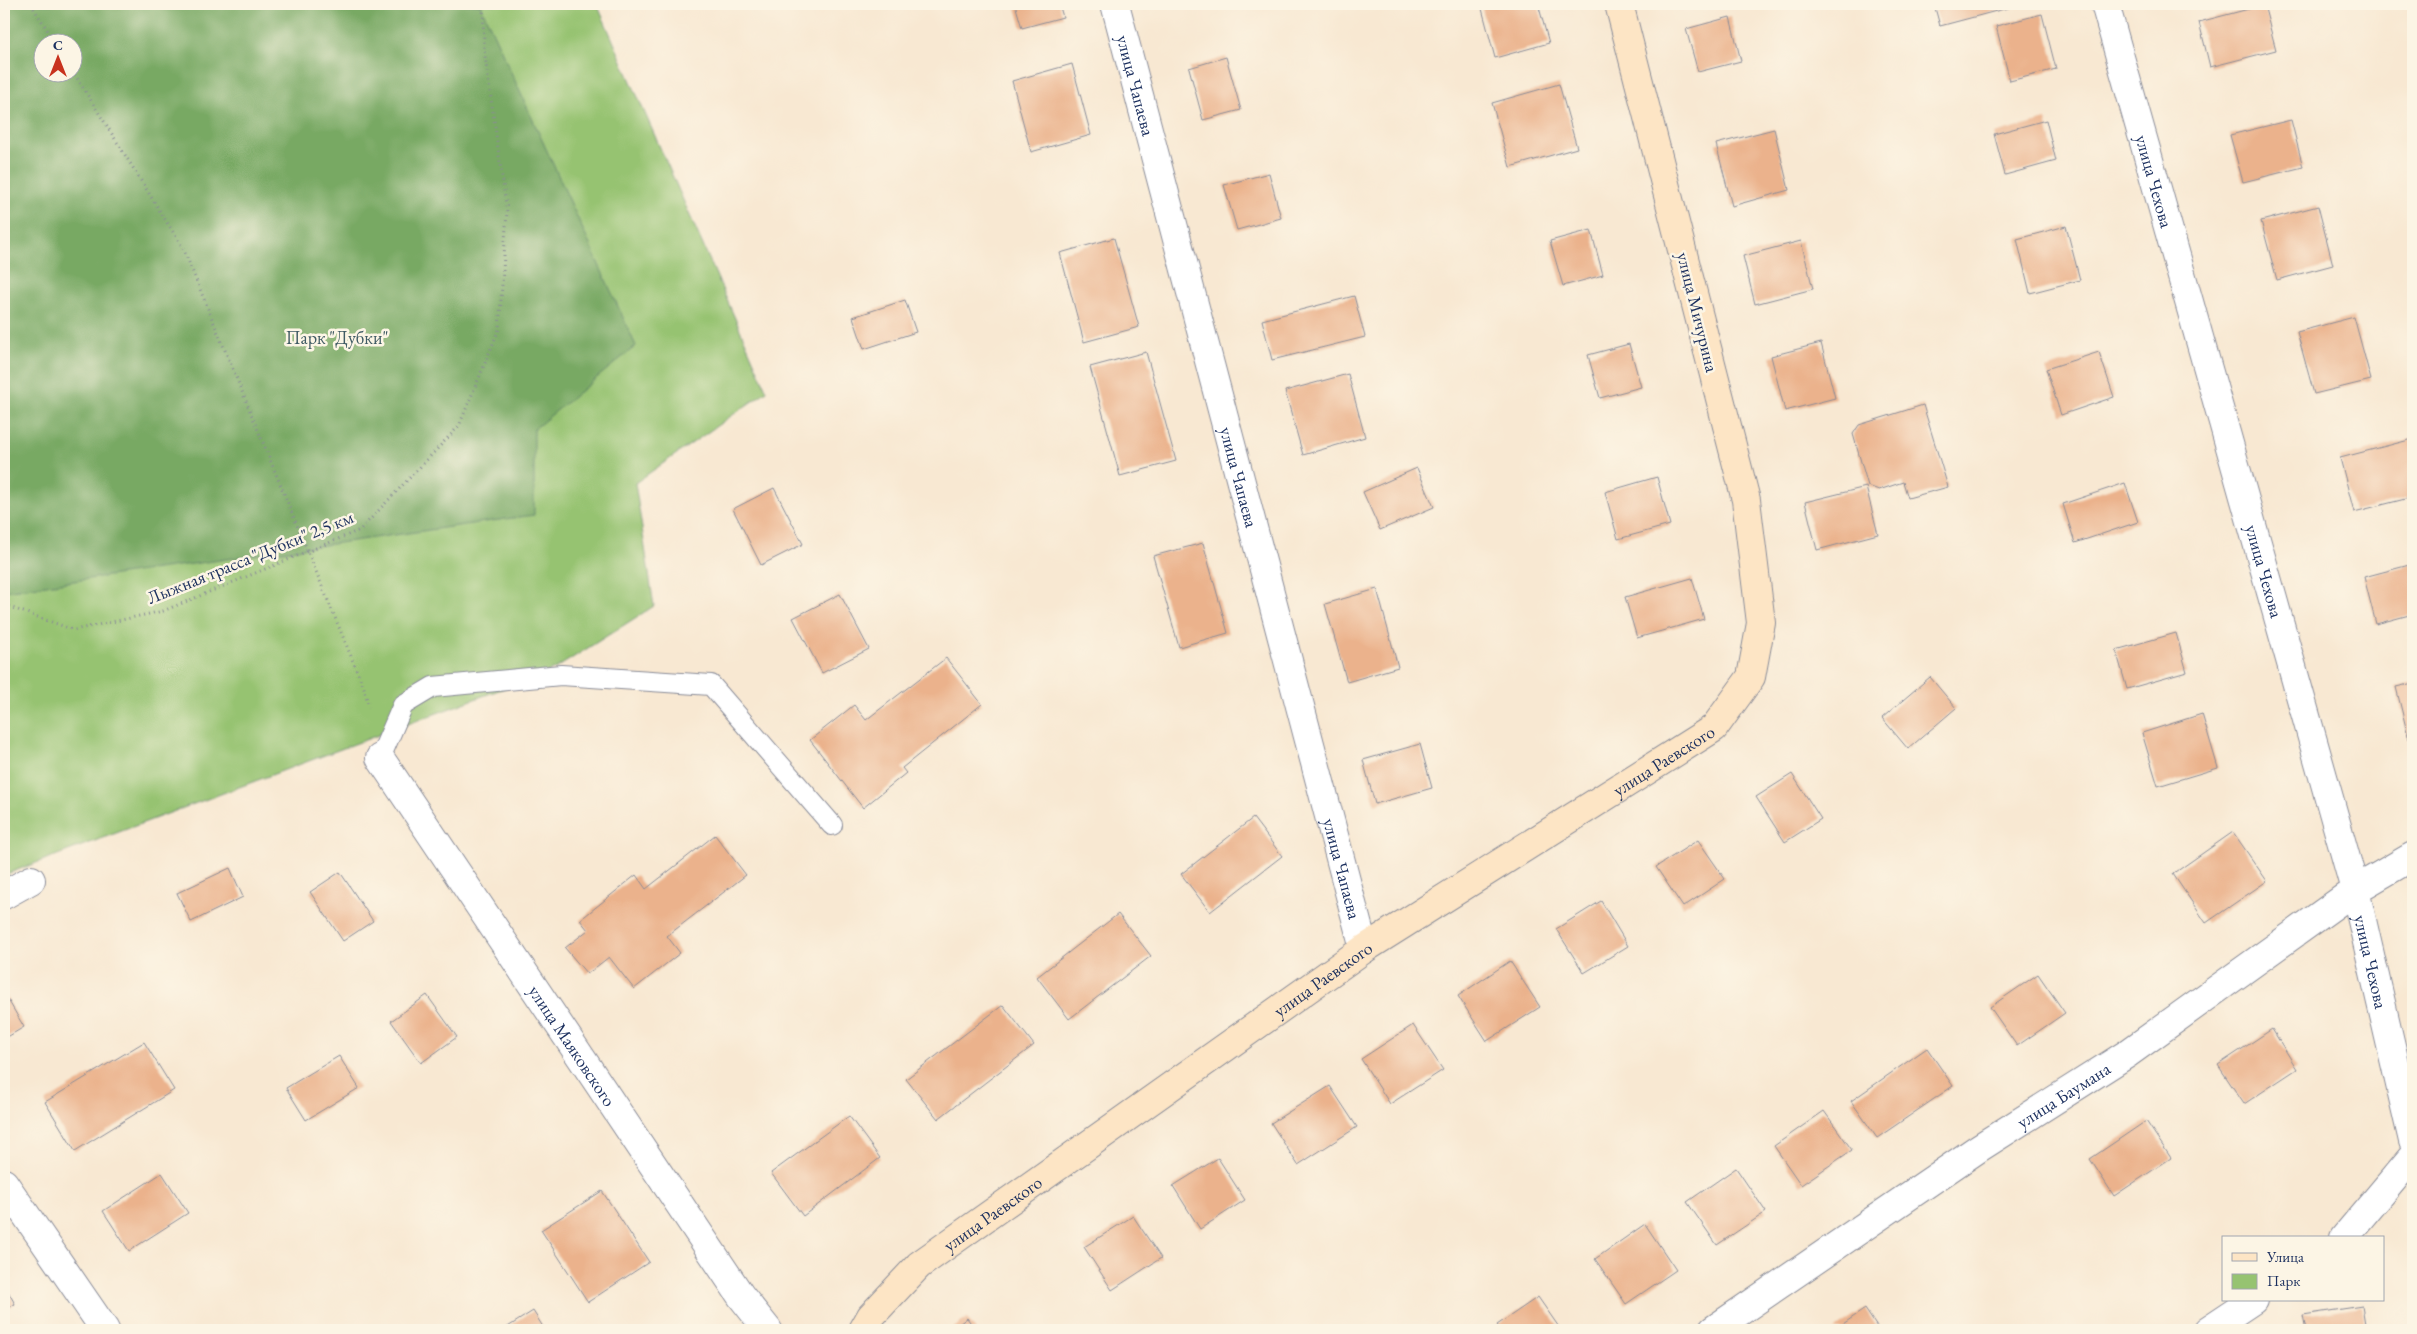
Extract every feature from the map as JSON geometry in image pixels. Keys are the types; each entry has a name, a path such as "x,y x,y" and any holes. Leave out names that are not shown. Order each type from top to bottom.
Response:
{"street":[{"name":"улица Чапаева","path":"1115,4 1364,949"},
{"name":"улица Мичурина","path":"1619,4 1746,500 1760,623"},
{"name":"улица Чехова","path":"2105,4 2355,890 2413,1141"},
{"name":"улица Раевского","path":"863,1330 870,1316 919,1265 1364,949 1714,728 1751,676 1760,623"},
{"name":"улица Маяковского","path":"380,758 741,1296 768,1330"},
{"name":"улица Баумана","path":"1713,1330 1979,1148 2127,1054 2355,890 2413,856"},
{"path":"4,895 31,880"},
{"path":"2346,1236 2413,1156"},
{"path":"4,1183 105,1330"},
{"path":"2208,1330 2250,1302"}],"lane":[{"path":"380,758 403,705 433,687 561,675 711,685 832,825"}],"path":[{"path":"31,4 49,32"},
{"name":"Лыжная трасса \"Дубки\" 2,5 км","path":"4,605 74,630 163,611 360,530 459,426 499,329 507,212 484,49 483,4"},
{"path":"79,82 183,248 364,688 380,758"}],"green space":[{"name":"Парк \"Дубки\"","path":"4,4 597,4 767,391 635,483 654,606 555,669 4,875"},
{"name":"Парк \"Дубки\"","path":"4,4 480,4 636,346 534,429 534,515 4,591"}],"building":[{"path":"1015,4 1059,4 1063,17 1022,28"},
{"path":"1538,4 1549,43 1495,58 1481,5"},
{"path":"1934,4 2019,4 2019,5 1940,26"},
{"path":"2264,5 2276,50 2210,67 2199,22"},
{"path":"2042,14 2056,69 2010,81 1996,26"},
{"path":"1730,17 1741,61 1698,72 1686,29"},
{"path":"1226,57 1241,110 1203,120 1189,68"},
{"path":"1072,64 1091,135 1031,152 1012,81"},
{"path":"1559,84 1577,148 1510,167 1492,103"},
{"path":"2046,120 2056,161 2005,175 1994,134"},
{"path":"2291,120 2303,167 2243,182 2230,135"},
{"path":"1774,129 1789,190 1732,206 1716,144"},
{"path":"1269,173 1281,218 1237,230 1224,185"},
{"path":"2318,206 2333,265 2277,280 2261,221"},
{"path":"2066,226 2080,280 2030,293 2017,239"},
{"path":"1591,230 1603,275 1563,286 1550,241"},
{"path":"1114,238 1139,327 1084,342 1060,253"},
{"path":"1801,241 1813,289 1755,304 1743,256"},
{"path":"1354,296 1365,337 1272,360 1262,320"},
{"path":"905,300 916,332 864,349 853,317"},
{"path":"2354,317 2371,380 2314,394 2297,332"},
{"path":"1821,343 1835,398 1785,411 1771,356"},
{"path":"1629,344 1641,387 1600,398 1588,355"},
{"path":"1146,352 1176,461 1120,476 1090,367"},
{"path":"2099,352 2114,397 2061,415 2046,369"},
{"path":"1348,374 1365,437 1303,455 1285,391"},
{"path":"1923,405 1948,487 1908,498 1903,482 1879,490 1868,486 1853,434 1859,425"},
{"path":"2413,439 2413,497 2354,512 2340,458"},
{"path":"1417,468 1434,507 1380,530 1363,492"},
{"path":"1657,477 1670,525 1618,539 1605,492"},
{"path":"2125,483 2138,522 2075,543 2063,504"},
{"path":"1866,487 1878,534 1817,550 1805,502"},
{"path":"774,488 803,544 761,565 733,509"},
{"path":"1203,543 1228,633 1179,647 1153,556"},
{"path":"2413,564 2413,614 2376,624 2364,577"},
{"path":"1692,578 1704,619 1637,638 1625,597"},
{"path":"1377,589 1398,667 1347,682 1325,604"},
{"path":"840,594 869,649 822,673 793,618"},
{"path":"2176,633 2187,672 2127,689 2116,650"},
{"path":"946,658 982,704 902,768 906,773 863,808 810,740 854,705 866,720"},
{"path":"1930,677 1956,708 1908,749 1882,718"},
{"path":"2413,683 2413,743 2410,744 2396,687"},
{"path":"2202,714 2218,768 2158,786 2142,733"},
{"path":"1420,744 1432,788 1375,804 1363,760"},
{"path":"1792,774 1821,819 1785,842 1756,797"},
{"path":"1253,818 1282,856 1210,912 1181,874"},
{"path":"2233,832 2267,881 2206,923 2173,874"},
{"path":"715,835 746,875 667,936 680,953 634,989 609,957 587,974 565,948 588,930 580,920 636,875 646,889"},
{"path":"1698,840 1725,879 1683,907 1656,867"},
{"path":"230,868 243,897 191,922 177,893"},
{"path":"340,872 373,921 343,941 310,892"},
{"path":"1601,901 1628,946 1584,973 1556,929"},
{"path":"1118,914 1151,956 1069,1019 1037,977"},
{"path":"1510,961 1540,1007 1487,1041 1458,996"},
{"path":"2038,974 2065,1013 2017,1046 1990,1007"},
{"path":"4,993 24,1027 4,1039"},
{"path":"427,995 457,1037 421,1063 391,1021"},
{"path":"1003,1005 1034,1045 938,1119 906,1079"},
{"path":"1413,1025 1443,1070 1390,1104 1361,1059"},
{"path":"2272,1029 2297,1069 2244,1104 2218,1065"},
{"path":"144,1042 174,1090 75,1151 45,1102"},
{"path":"1927,1048 1953,1086 1877,1138 1851,1101"},
{"path":"339,1056 359,1088 306,1120 286,1088"},
{"path":"1330,1086 1357,1127 1298,1165 1271,1123"},
{"path":"1824,1111 1852,1150 1801,1185 1774,1146"},
{"path":"849,1116 880,1158 803,1216 771,1173"},
{"path":"2146,1121 2171,1158 2114,1196 2090,1159"},
{"path":"1218,1158 1245,1200 1200,1229 1173,1186"},
{"path":"1736,1168 1766,1212 1717,1245 1687,1202"},
{"path":"162,1173 188,1213 129,1251 103,1211"},
{"path":"602,1191 649,1262 588,1302 541,1230"},
{"path":"1133,1216 1161,1258 1112,1290 1084,1247"},
{"path":"1645,1224 1676,1270 1626,1304 1595,1259"},
{"path":"4,1284 15,1304 4,1310"},
{"path":"1538,1297 1561,1330 1501,1330 1497,1325"},
{"path":"2362,1306 2366,1330 2306,1330 2303,1315"},
{"path":"1865,1309 1879,1330 1834,1330"},
{"path":"533,1311 545,1330 503,1330"},
{"path":"967,1318 976,1330 951,1330"}]}
